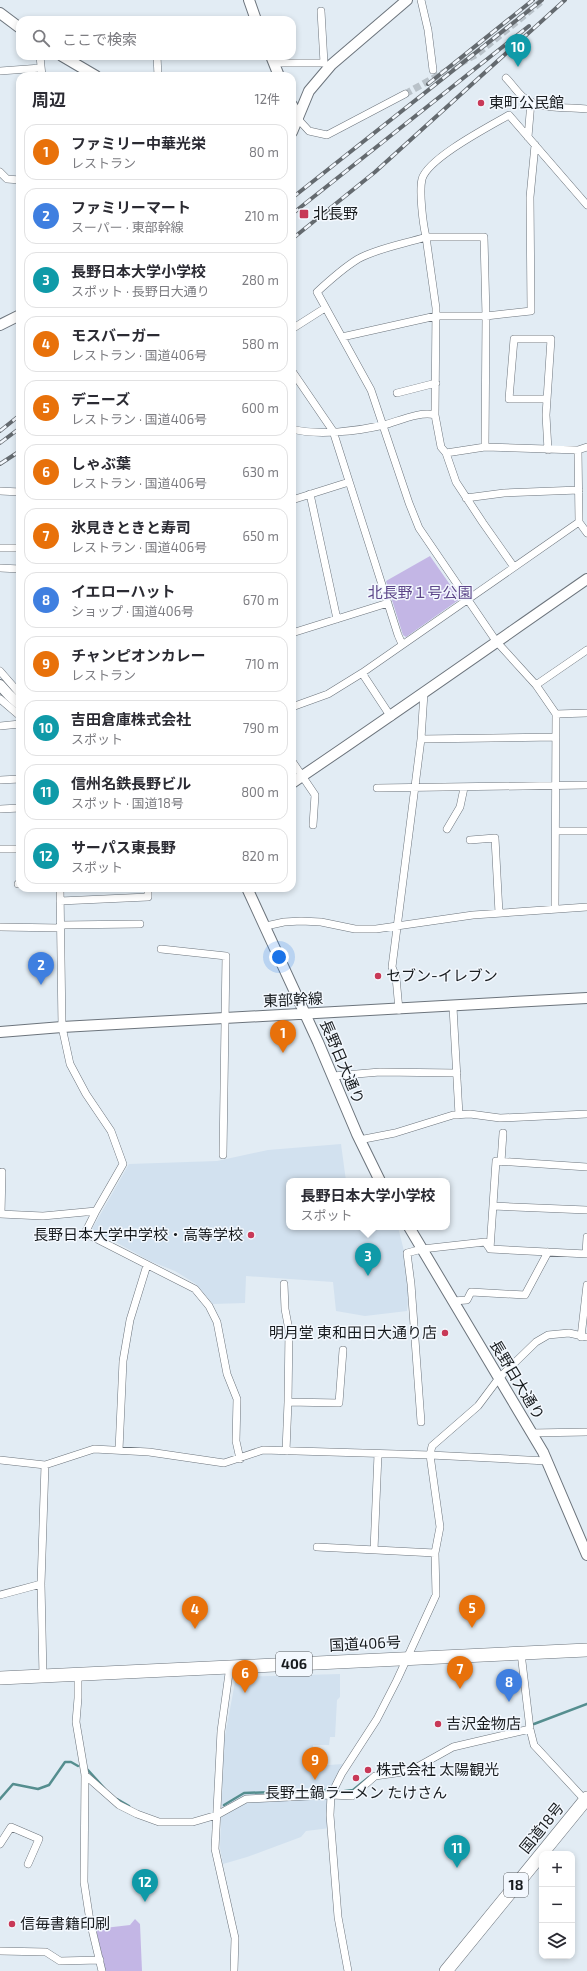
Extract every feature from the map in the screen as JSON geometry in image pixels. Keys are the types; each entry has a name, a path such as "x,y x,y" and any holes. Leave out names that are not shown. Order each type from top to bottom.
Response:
{"highway":[{"name":"国道406号","path":"0,1678 587,1650"},
{"name":"国道18号","path":"448,1970 586,1800"}],"street":[{"path":"249,0 255,16"},
{"path":"296,123 309,91 331,65 407,0"},
{"path":"421,0 428,30 433,70"},
{"path":"277,72 272,60 324,63 321,11"},
{"path":"0,13 16,25"},
{"path":"40,60 42,72"},
{"path":"69,60 89,72"},
{"path":"157,60 158,72"},
{"path":"0,71 41,68"},
{"path":"506,78 523,97 531,102 545,105 587,109"},
{"path":"296,114 298,119 309,131 327,135 405,94"},
{"path":"528,137 531,102"},
{"path":"514,567 456,482 446,453 441,447 435,415 436,316 422,208 422,179 430,167 463,142 509,116 587,205"},
{"path":"342,337 436,316 486,316 531,311 530,197 535,145"},
{"path":"0,172 7,179 16,180"},
{"path":"485,447 486,316 484,237 426,238 377,251 358,259 317,292 371,390 419,528 496,641 536,685 556,714 555,909"},
{"path":"296,326 325,308"},
{"path":"0,325 16,317"},
{"path":"547,399 509,399 514,339 551,339 547,399 548,450"},
{"path":"296,377 333,432 402,644"},
{"path":"397,393 436,383"},
{"path":"296,430 314,432 333,432 382,425 427,413 435,415"},
{"path":"446,453 485,447 548,450 578,450 587,447"},
{"path":"578,450 579,522 587,533"},
{"path":"296,499 349,482"},
{"path":"466,498 504,493 579,490"},
{"path":"0,491 16,492"},
{"path":"310,494 337,619"},
{"path":"296,705 328,694 579,522"},
{"path":"0,548 16,548"},
{"path":"0,568 16,569"},
{"path":"296,780 391,717 496,641 587,579"},
{"path":"296,632 388,603"},
{"path":"536,685 587,650"},
{"path":"0,670 16,689"},
{"path":"362,672 391,717"},
{"path":"0,685 16,702"},
{"path":"399,1010 396,977 392,967 396,926 421,739 424,693"},
{"path":"0,699 16,713"},
{"path":"556,714 587,713"},
{"path":"0,726 16,724"},
{"path":"421,739 556,737"},
{"path":"296,766 315,794 313,826"},
{"path":"0,780 16,779"},
{"path":"377,788 464,788 587,785"},
{"path":"447,829 460,807 464,788"},
{"path":"0,809 16,808"},
{"path":"556,831 587,831"},
{"path":"470,840 495,838 499,913"},
{"path":"0,849 16,849"},
{"path":"60,892 62,1027 70,1064 86,1094 111,1131 123,1164 85,1233 195,1289 209,1306 217,1322 227,1374 236,1399 236,1441 240,1458"},
{"path":"60,901 148,897 148,892"},
{"name":"長野日大通り","path":"249,892 266,926 333,1076 359,1140 378,1178"},
{"path":"266,926 284,922 301,921 321,922 355,929 376,929 499,913 587,907"},
{"path":"0,927 140,924"},
{"path":"161,949 226,956 223,1155"},
{"name":"東部幹線","path":"0,1032 62,1027 399,1010 587,998"},
{"path":"453,1006 459,1114"},
{"path":"333,1076 380,1072 457,1073"},
{"path":"359,1140 395,1132 459,1114 500,1118 587,1114"},
{"path":"501,1162 503,1133"},
{"path":"490,1250 496,1161 587,1167"},
{"path":"2,1172 1,1214 44,1216 96,1211"},
{"path":"493,1206 587,1210"},
{"name":"長野日大通り","path":"411,1230 547,1461 587,1555"},
{"path":"490,1250 586,1254 587,1236"},
{"path":"421,1422 411,1284 407,1253 422,1249 485,1242 490,1250"},
{"path":"453,1301 467,1300 472,1292 525,1296 548,1252"},
{"path":"119,1450 123,1361 130,1320 147,1265"},
{"path":"284,1284 285,1309 289,1330 286,1451"},
{"path":"348,1971 338,1917 330,1815 332,1795 342,1773 377,1719 408,1658 436,1595 435,1553 440,1527 430,1455 432,1446 478,1406 499,1378 536,1342 548,1335 569,1333 584,1337 587,1285"},
{"path":"288,1402 339,1403 343,1350"},
{"path":"531,1433 587,1432"},
{"path":"0,1460 45,1465 94,1450 119,1450 149,1452 224,1463 263,1450 430,1455 547,1461"},
{"path":"374,1550 378,1454"},
{"path":"43,1676 41,1584 45,1465"},
{"path":"317,1547 435,1553"},
{"path":"0,1595 41,1584"},
{"path":"520,1653 530,1729 534,1745 586,1800"},
{"path":"230,1666 220,1731 215,1849 235,1938 234,1971"},
{"path":"78,1674 76,1722 85,1775 84,1882 90,1921 102,1971"},
{"path":"85,1775 119,1805 137,1814 159,1822 193,1822 217,1815 246,1799 332,1795 352,1796 375,1776 410,1771 453,1747 530,1729"},
{"path":"0,1844 11,1827 39,1838 28,1864"},
{"path":"0,1952 46,1952 60,1961 100,1960"}],"shaded area":[{"name":"長野日本大学中学校・高等学校","path":"341,1144 346,1178 286,1178 286,1230 399,1230 410,1275 407,1311 365,1316 336,1311 333,1282 246,1276 245,1303 213,1304 196,1284 175,1271 150,1261 92,1229 129,1164 217,1161 268,1150"},
{"path":"340,1674 340,1697 337,1700 335,1737 330,1737 329,1745 313,1745 314,1766 343,1764 330,1789 330,1828 306,1831 301,1837 247,1857 223,1864 220,1848 224,1741 236,1677"}],"green space":[{"name":"北長野１号公園","path":"430,556 460,599 406,637 403,635 386,581"},
{"path":"135,1919 140,1924 142,1971 105,1971 96,1929 130,1925"}],"waterway":[{"path":"534,1724 587,1704"},
{"path":"0,1799 13,1784 38,1789 49,1785 65,1762 71,1762 78,1766"},
{"path":"87,1769 105,1789"},
{"path":"382,1772 395,1770"},
{"path":"338,1792 353,1790 369,1777"},
{"path":"224,1805 244,1793 328,1790"},
{"path":"117,1799 129,1806"}],"tunnel":[{"path":"405,94 477,54 543,0"}],"railway":[{"path":"428,84 533,0"},
{"path":"296,195 542,0"},
{"path":"296,236 375,172 565,0"},
{"path":"296,211 529,26"},
{"path":"0,431 16,418"},
{"path":"0,443 16,431"},
{"path":"0,464 16,454"}],"place":[{"name":"吉田倉庫株式会社","path":"518,67"},
{"name":"東町公民館","path":"481,103"},
{"name":"北長野","path":"304,214"},
{"name":"セブン-イレブン","path":"378,976"},
{"name":"ファミリーマート","path":"41,985"},
{"name":"ファミリー中華光栄","path":"283,1053"},
{"name":"長野日本大学中学校・高等学校","path":"251,1235"},
{"name":"長野日本大学小学校","path":"368,1276"},
{"name":"明月堂 東和田日大通り店","path":"445,1333"},
{"name":"デニーズ","path":"472,1628"},
{"name":"モスバーガー","path":"195,1629"},
{"name":"氷見きときと寿司","path":"460,1689"},
{"name":"しゃぶ葉","path":"245,1693"},
{"name":"イエローハット","path":"509,1702"},
{"name":"吉沢金物店","path":"438,1724"},
{"name":"株式会社 太陽観光","path":"368,1770"},
{"name":"長野土鍋ラーメン たけさん","path":"356,1778"},
{"name":"チャンピオンカレー","path":"315,1780"},
{"name":"信州名鉄長野ビル","path":"457,1868"},
{"name":"サーパス東長野","path":"145,1902"},
{"name":"信毎書籍印刷","path":"12,1924"}]}
